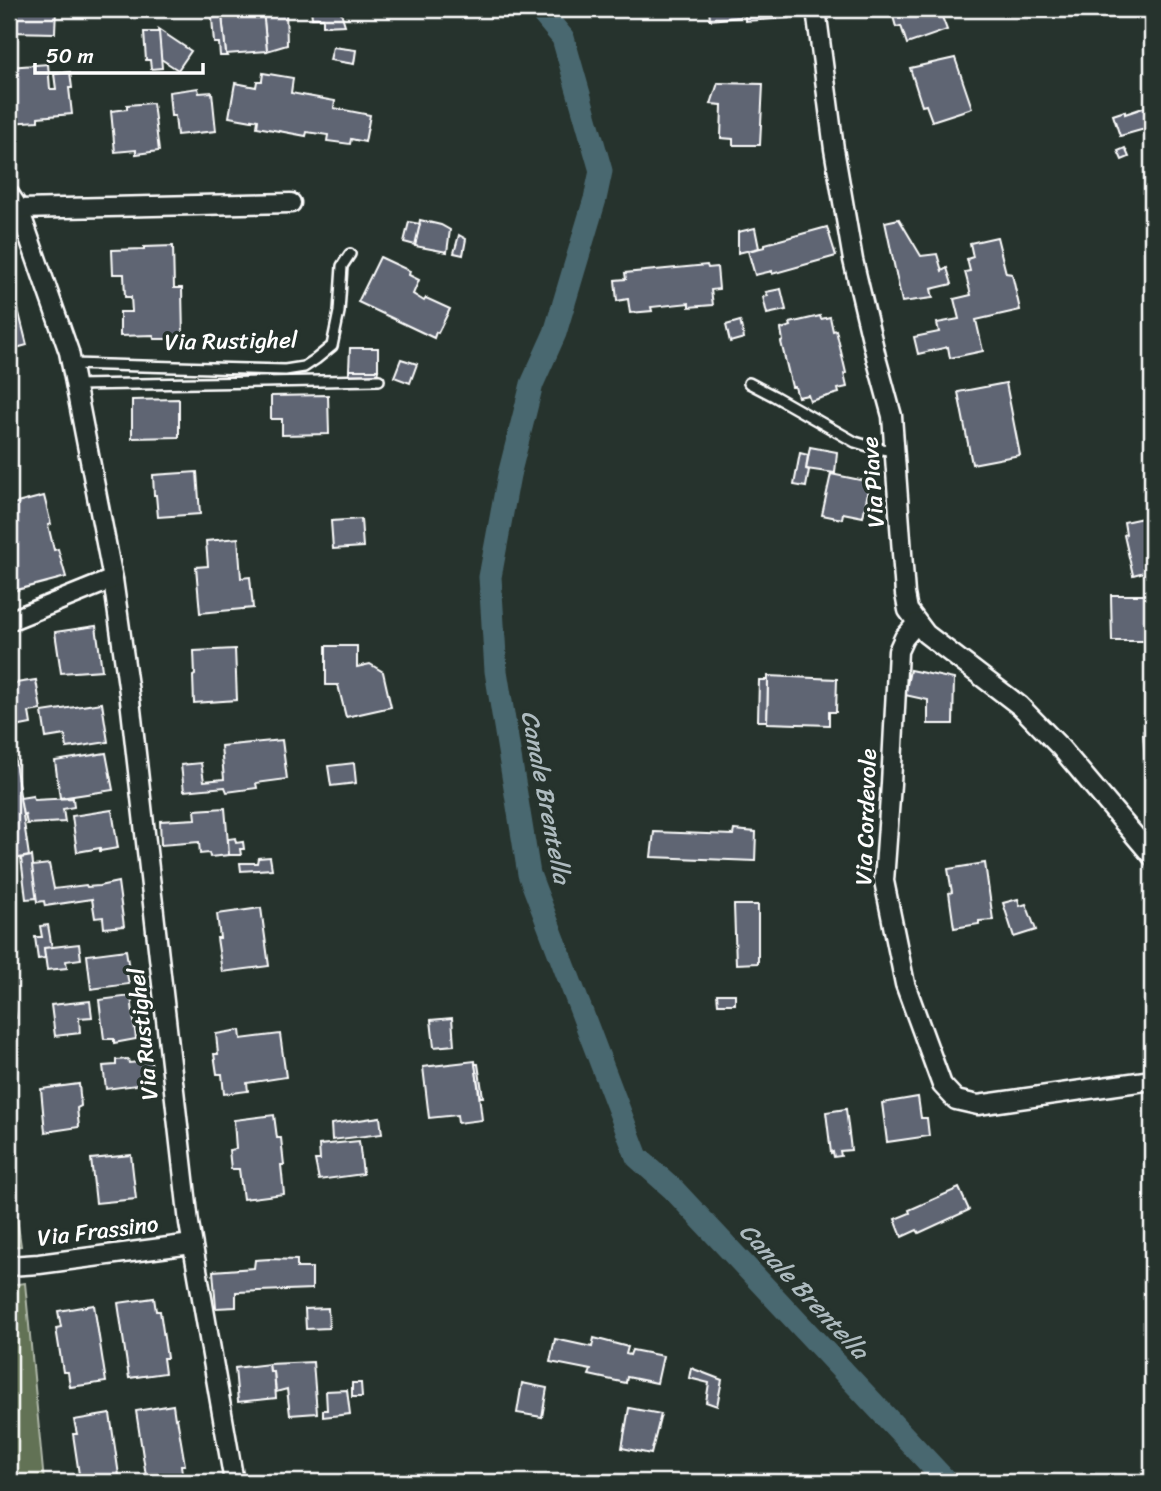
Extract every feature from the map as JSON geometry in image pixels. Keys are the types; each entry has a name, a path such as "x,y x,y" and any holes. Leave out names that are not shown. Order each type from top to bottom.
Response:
{"street":[{"name":"Via Piave","path":"816,9 834,149 853,260 892,416 908,610 926,634 1020,706 1060,747 1152,856"},
{"name":"Via Rustighel","path":"9,194 19,209 69,352 113,579 130,700 192,1244 234,1482"},
{"path":"19,209 291,203"},
{"path":"9,621 113,579"},
{"name":"Via Cordevole","path":"917,623 904,638 898,651 884,881 905,984 942,1085 956,1100 978,1105 1152,1080"},
{"name":"Via Frassino","path":"9,1266 192,1244"}],"lane":[{"name":"Via Rustighel","path":"72,364 285,370 304,367 332,345 339,312 342,266 350,254"},
{"name":"Via Rustighel","path":"75,385 379,380"},
{"path":"749,383 855,442 895,451"}],"green space":[{"path":"9,1162 21,1246 9,1247"},
{"path":"25,1283 44,1482 9,1482 9,1285"}],"building":[{"path":"9,9 56,9 55,33 9,32"},
{"path":"286,9 287,45 267,51 263,10"},
{"path":"311,9 340,9 345,25 323,26 323,18 312,18"},
{"path":"709,9 789,9 789,18 745,21 745,15 741,15 710,20"},
{"path":"891,9 939,9 947,30 907,44 901,26 896,27"},
{"path":"263,10 267,51 226,54 222,16"},
{"path":"222,16 227,56 220,56 219,43 214,43 212,18"},
{"path":"158,29 191,51 178,70 161,59"},
{"path":"144,32 159,32 162,68 151,69 150,60 146,60"},
{"path":"333,47 356,50 354,64 330,60"},
{"path":"955,58 972,108 932,121 926,105 922,106 910,68"},
{"path":"48,64 50,89 56,89 54,74 70,72 72,114 38,117 38,121 9,123 9,67"},
{"path":"263,73 293,78 291,93 335,101 334,108 370,115 365,142 351,139 350,144 327,141 328,135 307,132 306,136 257,127 258,120 229,117 235,83 256,87 257,81 262,81"},
{"path":"718,83 763,84 760,145 733,145 733,139 721,138 722,105 711,104"},
{"path":"198,88 199,93 212,92 216,131 177,135 175,116 171,116 169,92"},
{"path":"153,103 159,151 136,154 136,150 115,152 111,111 127,109 127,105"},
{"path":"1152,105 1152,127 1120,136 1113,115"},
{"path":"1125,148 1129,157 1122,160 1118,151"},
{"path":"899,219 921,256 937,254 942,271 947,268 952,284 931,289 933,298 902,302 885,222"},
{"path":"420,220 450,230 447,252 415,246"},
{"path":"409,222 420,224 415,245 404,242"},
{"path":"827,227 836,256 772,274 772,271 755,275 748,251"},
{"path":"755,228 759,248 738,253 738,232"},
{"path":"459,235 466,239 463,255 454,253"},
{"path":"997,237 1006,273 1012,274 1020,310 976,320 983,351 950,358 948,347 918,354 914,337 939,332 937,323 959,319 954,299 971,295 965,272 970,271 967,259 973,257 970,243"},
{"path":"173,246 174,288 182,288 183,339 154,339 153,335 120,336 120,312 132,312 131,297 125,297 124,274 113,274 112,250"},
{"path":"380,257 410,271 409,275 419,280 413,294 424,301 426,298 450,309 434,338 358,302"},
{"path":"707,265 708,268 717,267 719,289 711,290 713,305 689,307 689,303 651,307 652,311 630,313 628,299 617,301 615,280 626,279 625,273"},
{"path":"781,289 786,310 767,314 763,297 768,296 766,292"},
{"path":"14,293 27,345 9,350 9,294"},
{"path":"820,316 821,319 830,317 833,331 836,330 847,387 838,389 839,393 810,401 808,395 798,397 795,387 792,387 781,342 781,329 791,326 790,323"},
{"path":"740,321 744,338 730,342 726,325"},
{"path":"350,348 378,348 378,370 349,370"},
{"path":"401,359 417,364 410,383 394,377"},
{"path":"349,370 378,370 377,376 349,376"},
{"path":"1006,383 1020,455 972,464 958,392"},
{"path":"328,395 329,434 282,435 282,419 271,419 271,396"},
{"path":"179,399 179,437 132,438 132,400"},
{"path":"810,447 837,452 835,473 806,469"},
{"path":"800,453 808,455 806,487 794,485"},
{"path":"197,472 200,514 158,517 153,475"},
{"path":"831,474 870,482 863,517 843,513 842,519 822,515"},
{"path":"44,496 54,550 58,549 66,577 13,591 9,576 9,505"},
{"path":"1152,516 1152,570 1133,575 1124,535 1124,522"},
{"path":"361,519 363,547 333,549 331,521"},
{"path":"238,538 241,578 250,577 253,608 200,613 196,567 208,566 206,541"},
{"path":"1111,595 1152,595 1152,641 1112,641"},
{"path":"96,626 102,670 61,673 55,632"},
{"path":"326,646 357,646 357,667 370,664 383,672 391,707 346,717 338,685 326,685"},
{"path":"235,649 237,700 194,703 194,651"},
{"path":"910,670 954,679 953,724 928,724 928,700 905,695"},
{"path":"768,676 837,679 836,712 829,712 829,725 767,723"},
{"path":"36,680 41,710 29,712 31,724 10,728 9,684"},
{"path":"759,680 768,680 767,721 758,721"},
{"path":"102,703 108,742 67,748 65,735 46,738 42,712"},
{"path":"9,721 29,856 9,860"},
{"path":"1143,731 1152,731 1152,766 1145,766"},
{"path":"282,740 287,779 256,783 257,788 227,792 225,787 184,791 181,765 201,763 204,781 224,779 221,746"},
{"path":"106,753 113,790 60,798 55,761"},
{"path":"354,763 356,783 331,786 328,766"},
{"path":"33,796 34,800 73,798 74,807 63,809 65,822 27,824 20,798"},
{"path":"225,808 229,855 210,857 209,853 200,854 199,842 161,845 160,821 196,819 195,810"},
{"path":"112,810 118,848 77,852 72,816"},
{"path":"734,830 756,832 755,861 651,857 654,832 733,835"},
{"path":"235,838 236,843 243,842 244,849 240,849 241,855 229,855 228,839"},
{"path":"32,856 37,898 26,899 21,858"},
{"path":"270,857 272,869 241,871 240,863 257,863 258,858"},
{"path":"985,863 993,920 954,928 948,869"},
{"path":"49,864 54,889 118,882 124,926 104,928 103,917 95,918 92,899 45,906 44,901 37,902 32,866"},
{"path":"1018,899 1020,906 1026,904 1036,930 1014,937 1003,903"},
{"path":"734,905 758,905 758,963 736,964"},
{"path":"261,908 269,966 222,972 217,914"},
{"path":"48,925 52,948 44,948 45,958 38,959 35,937 42,937 40,926"},
{"path":"79,944 81,959 66,961 67,968 47,970 44,948"},
{"path":"126,950 129,984 91,989 87,955"},
{"path":"717,994 735,994 735,1004 718,1004"},
{"path":"131,996 136,1039 114,1043 114,1039 104,1039 99,1000"},
{"path":"13,997 16,1018 9,1019 9,998"},
{"path":"90,1001 92,1017 79,1018 80,1033 55,1036 51,1005"},
{"path":"452,1018 454,1045 434,1047 431,1020"},
{"path":"240,1030 241,1039 280,1034 286,1077 247,1083 248,1091 224,1094 222,1074 217,1074 214,1054 218,1054 216,1034"},
{"path":"128,1059 129,1063 151,1061 153,1083 106,1089 103,1066 116,1065 116,1060"},
{"path":"475,1061 482,1120 458,1123 457,1115 429,1118 423,1067"},
{"path":"475,1064 478,1064 483,1097 480,1097"},
{"path":"79,1084 79,1127 45,1132 41,1089"},
{"path":"918,1097 921,1118 927,1118 929,1136 887,1142 882,1103"},
{"path":"846,1109 851,1150 840,1151 841,1156 834,1157 833,1152 831,1153 826,1112"},
{"path":"274,1115 277,1138 281,1138 284,1194 243,1199 239,1169 231,1169 229,1150 236,1149 234,1120"},
{"path":"380,1117 382,1134 332,1140 331,1124"},
{"path":"359,1141 363,1174 319,1180 315,1160 320,1160 319,1145"},
{"path":"131,1155 136,1199 96,1203 91,1159"},
{"path":"959,1188 969,1210 919,1233 917,1230 902,1237 895,1219"},
{"path":"255,1260 297,1260 297,1268 312,1268 312,1289 236,1292 236,1307 216,1308 213,1271 254,1268"},
{"path":"154,1298 156,1311 160,1311 167,1358 163,1358 165,1373 129,1378 118,1303"},
{"path":"94,1305 106,1382 70,1387 68,1372 63,1372 56,1328 61,1327 58,1311"},
{"path":"328,1308 329,1328 306,1329 305,1309"},
{"path":"594,1338 628,1347 626,1354 630,1355 632,1350 663,1356 657,1383 627,1377 626,1383 589,1375 591,1370 550,1362 555,1339 592,1347"},
{"path":"313,1362 317,1413 290,1415 287,1389 276,1392 274,1372 270,1372 269,1364"},
{"path":"269,1364 270,1372 274,1372 276,1398 238,1402 235,1368"},
{"path":"691,1368 722,1380 717,1406 706,1402 709,1383 689,1378"},
{"path":"352,1383 361,1383 362,1397 352,1397"},
{"path":"522,1383 547,1388 542,1417 517,1413"},
{"path":"347,1390 350,1414 323,1417 323,1410 327,1410 326,1391"},
{"path":"173,1405 185,1465 181,1465 183,1481 147,1482 136,1411"},
{"path":"629,1408 661,1414 651,1454 622,1448"},
{"path":"110,1414 120,1482 80,1481 73,1434 77,1434 74,1420"}],"waterway":[{"name":"Canale Brentella","path":"539,9 563,38 601,171 555,333 532,384 509,475 490,577 496,671 529,874 637,1157 673,1189 947,1482"}]}
